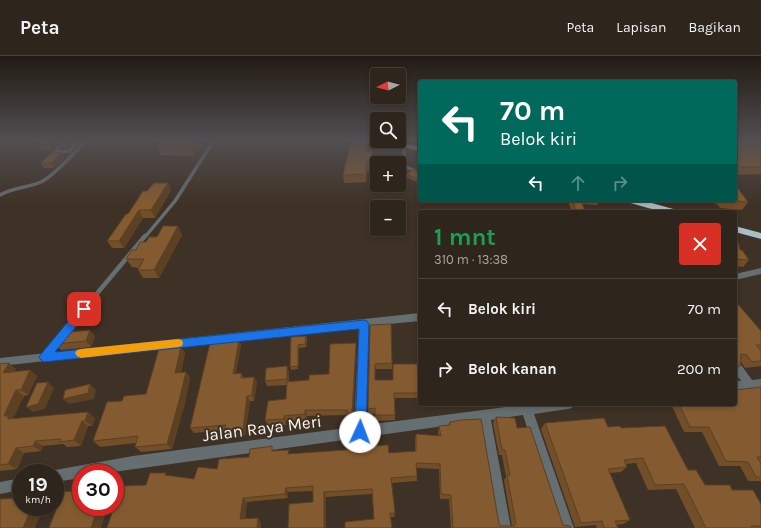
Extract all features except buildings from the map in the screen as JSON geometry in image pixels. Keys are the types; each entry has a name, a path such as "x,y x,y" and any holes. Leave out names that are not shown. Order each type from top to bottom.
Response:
{"highway":[{"path":"637,202 666,210"},
{"path":"737,230 761,236"}],"street":[{"path":"737,277 761,271"},
{"path":"0,362 418,317"},
{"path":"360,432 364,324"},
{"path":"737,367 758,385"},
{"path":"737,386 758,385"},
{"name":"Jalan Raya Meri","path":"64,474 133,462 555,406"},
{"path":"528,410 567,528"},
{"path":"485,415 504,528"},
{"path":"0,488 12,486"}],"lane":[{"path":"0,195 13,188 41,183 64,162"},
{"path":"44,357 175,201 200,162"},
{"path":"404,162 404,166 415,171"}],"slow traffic":[{"path":"81,353 178,343"}],"route":[{"path":"84,309 44,357 364,324 360,432"}]}
